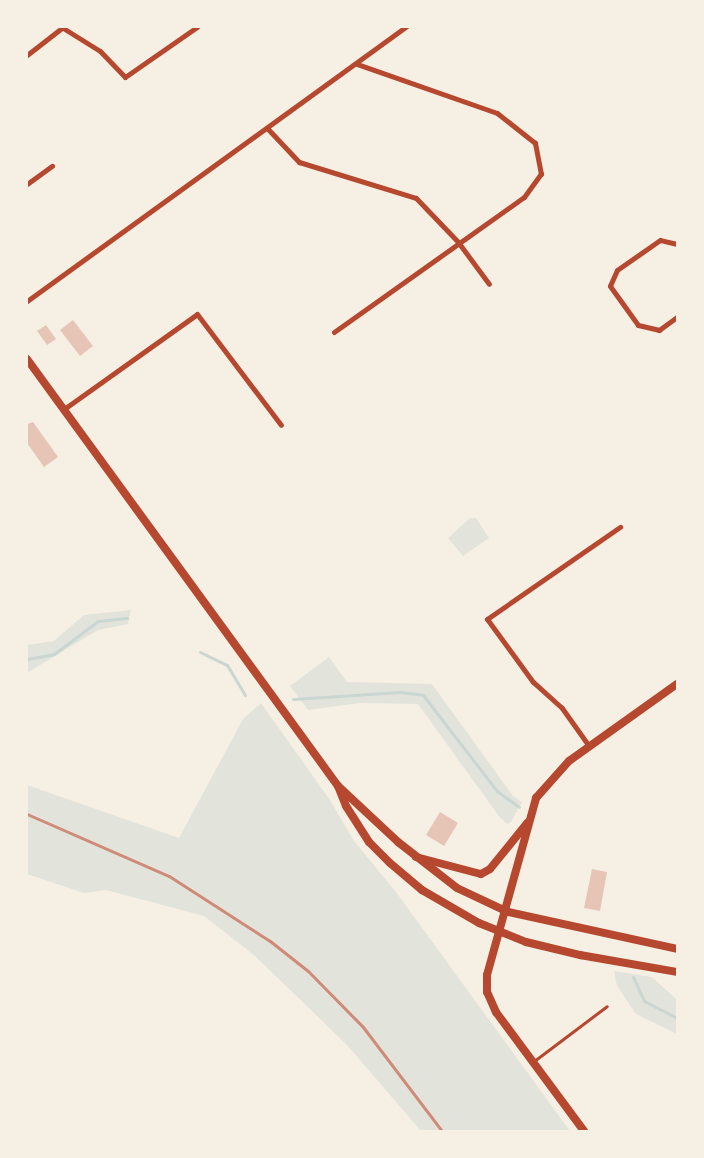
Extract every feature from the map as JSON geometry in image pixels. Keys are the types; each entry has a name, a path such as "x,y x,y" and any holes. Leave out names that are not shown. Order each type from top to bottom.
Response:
{"main road":[{"path":"27,359 338,786 415,856 457,888 508,912 677,949"},
{"path":"584,1131 496,1012 488,992 487,975 508,912 536,798 550,778 589,746 677,684"},
{"path":"338,786 346,806 363,833 390,863 422,890 501,933 580,956 677,972"},
{"path":"415,856 481,874 490,869 529,821"}],"street":[{"path":"27,55 63,27 100,51 125,77 197,27"},
{"path":"27,301 406,27"},
{"path":"334,332 534,186 541,174 536,143 496,113 357,64"},
{"path":"267,128 299,162 416,198 458,242 489,284"},
{"path":"27,184 52,166"},
{"path":"677,244 660,240 617,270 610,286 639,325 659,330 677,317"},
{"path":"64,409 196,314 281,425"},
{"path":"589,746 562,708 533,682 487,619 620,527"}],"lane":[{"path":"532,1062 607,1006"}],"shaded area":[{"path":"470,518 476,518 489,538 463,556 448,538"},
{"path":"131,610 128,624 98,630 27,673 27,645 54,641 84,615"},
{"path":"329,657 347,682 432,684 513,796 522,802 511,822 507,824 498,815 418,704 359,703 308,710 290,686"},
{"path":"261,703 330,800 354,841 396,892 570,1131 421,1131 347,1045 255,956 204,916 106,890 84,893 27,874 27,785 179,838 243,719"},
{"path":"614,971 652,977 677,1000 677,1034 636,1014 617,986"}],"building":[{"path":"73,320 93,346 80,356 60,330"},
{"path":"46,325 56,339 47,345 37,331"},
{"path":"33,422 58,457 44,467 27,443 27,424"},
{"path":"440,812 458,823 444,846 426,835"},
{"path":"592,869 607,872 600,911 584,908"}],"waterway":[{"path":"27,659 54,654 98,621 127,618"},
{"path":"200,652 227,665 245,695"},
{"path":"293,699 400,692 423,695 497,791 519,807"},
{"path":"633,977 644,1001 677,1018"}],"railway":[{"path":"27,814 169,876 270,941 308,971 363,1027 442,1131"}]}
